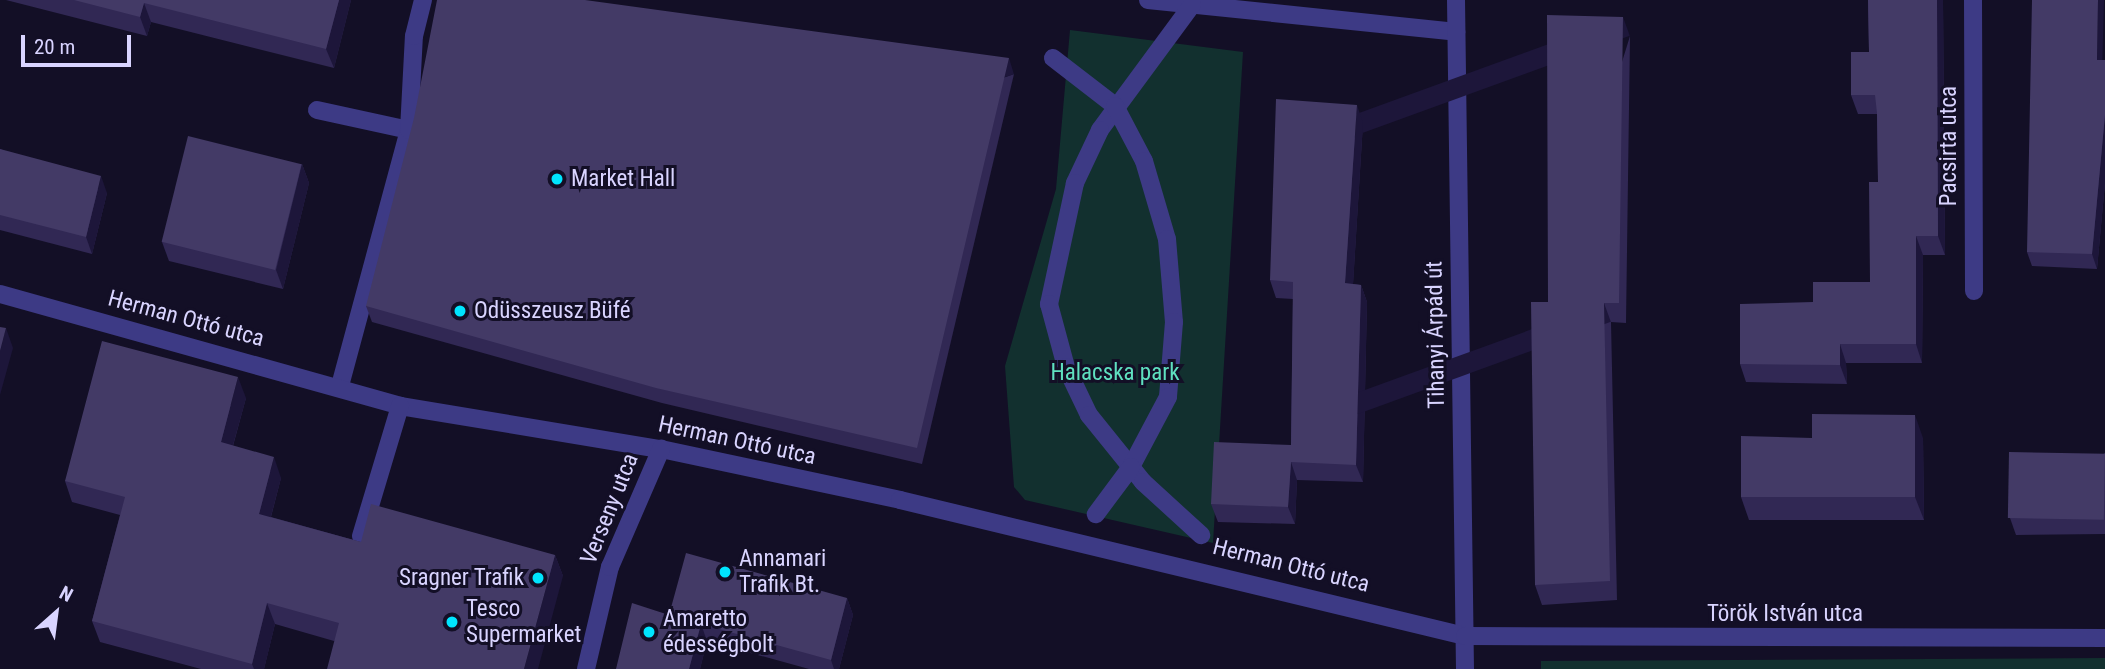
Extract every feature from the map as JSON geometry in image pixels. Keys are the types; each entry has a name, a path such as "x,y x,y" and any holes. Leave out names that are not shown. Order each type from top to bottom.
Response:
{"street":[{"path":"340,386 409,130 414,36 423,0"},
{"path":"1147,0 1456,32"},
{"name":"Tihanyi Árpád út","path":"1456,0 1465,669"},
{"name":"Pacsirta utca","path":"1972,0 1974,291"},
{"path":"1192,5 1115,106 1074,183 1049,304 1066,367 1089,415 1131,467 1201,534"},
{"path":"1053,58 1115,106 1144,161 1167,239 1174,322 1168,397 1131,467 1096,514"},
{"path":"317,110 409,130"},
{"name":"Herman Ottó utca","path":"0,294 340,386 400,406 661,449 1026,528 1465,636"},
{"path":"361,536 400,406"},
{"name":"Verseny utca","path":"586,669 610,567 661,449"},
{"name":"Török István utca","path":"1465,636 2105,638"}],"green space":[{"name":"Halacska park","path":"1070,30 1243,52 1213,543 1025,500 1014,487 1005,366 1056,189"},
{"path":"2105,658 2105,669 1541,669 1541,661"}],"building":[{"path":"74,0 339,0 326,49 144,3 140,17"},
{"path":"437,0 585,0 1009,58 917,448 656,388 366,306 414,118"},
{"path":"1868,0 1937,0 1938,236 1916,236 1916,344 1840,344 1840,365 1740,364 1740,304 1813,302 1813,282 1870,282 1869,182 1878,182 1877,113 1875,95 1851,95 1851,52 1869,52"},
{"path":"2032,0 2098,0 2097,60 2105,60 2105,115 2092,254 2027,252"},
{"path":"1547,15 1623,17 1619,303 1604,303 1610,581 1535,585 1531,302 1548,302"},
{"path":"1276,99 1357,105 1345,283 1361,285 1356,465 1291,462 1288,507 1211,504 1214,442 1291,445 1293,282 1270,280"},
{"path":"188,136 302,164 275,270 162,242"},
{"path":"0,149 101,176 86,237 0,215"},
{"path":"0,327 6,328 0,351"},
{"path":"102,341 238,377 221,442 274,457 259,514 361,542 371,504 555,555 524,669 327,669 339,623 267,603 252,664 92,621 125,497 65,481"},
{"path":"1812,414 1915,415 1915,497 1741,497 1741,436 1812,438"},
{"path":"2009,452 2105,454 2104,520 2008,518"},
{"path":"686,553 847,598 831,660 701,624 689,669 616,669 632,603 669,615"}],"place":[{"name":"Market Hall","path":"557,179"},
{"name":"Odüsszeusz Büfé","path":"460,311"},
{"name":"Annamari Trafik Bt.","path":"725,572"},
{"name":"Sragner Trafik","path":"538,578"},
{"name":"Tesco Supermarket","path":"452,622"},
{"name":"Amaretto édességbolt","path":"649,632"}]}
